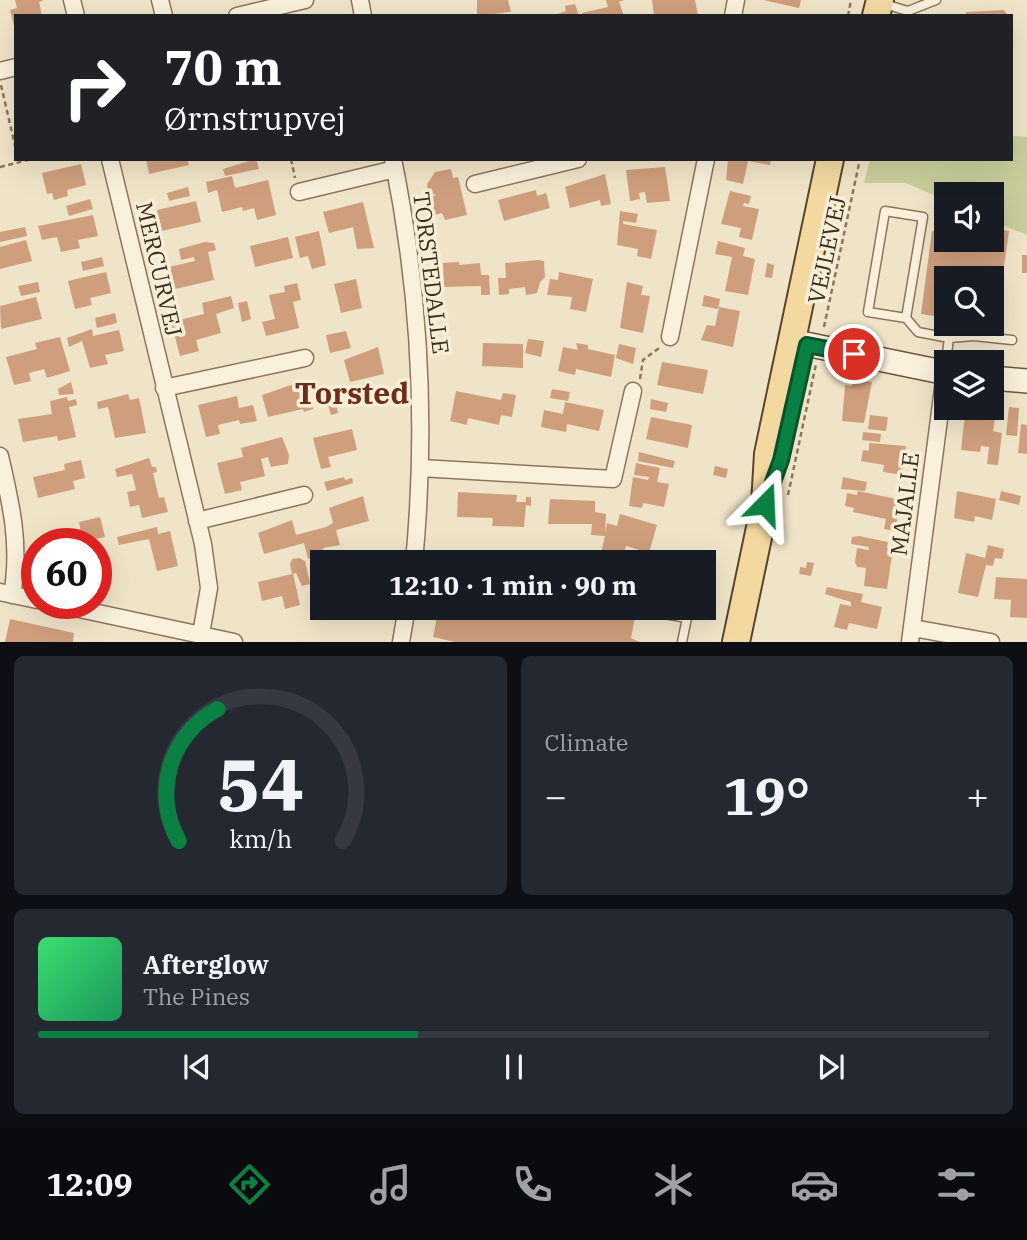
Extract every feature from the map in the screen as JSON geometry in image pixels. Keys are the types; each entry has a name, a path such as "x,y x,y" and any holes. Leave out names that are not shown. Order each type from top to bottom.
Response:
{"main road":[{"name":"VEJLEVEJ","path":"806,344 830,161"},
{"name":"VEJLEVEJ","path":"736,642 765,504 768,454 806,344 847,161"}],"street":[{"path":"246,14 305,0"},
{"name":"MERCURVEJ","path":"110,161 197,521 209,588 201,635"},
{"path":"475,184 570,161"},
{"path":"670,337 706,161"},
{"name":"TORSTEDALLE","path":"299,192 394,164 415,298 420,357 420,468 415,550"},
{"path":"806,344 934,371"},
{"path":"164,388 305,358"},
{"path":"1004,379 1027,381"},
{"path":"420,468 614,479 633,391"},
{"name":"MAJALLE","path":"911,635 940,420"},
{"path":"0,456 16,541 17,567 6,593"},
{"path":"197,521 304,495"},
{"path":"112,616 234,642"},
{"path":"401,642 405,620"},
{"path":"911,635 991,642"}],"lane":[{"path":"871,6 908,11 936,0"},
{"path":"906,318 923,217 885,211 868,312 906,318 918,332 949,338 974,336 1012,340"},
{"path":"948,350 949,338"},
{"path":"682,642 687,620"}],"path":[{"path":"0,83 14,142"},
{"path":"0,167 18,161"},
{"path":"806,344 859,161"},
{"path":"633,391 639,382 643,360 670,337"}],"green space":[{"path":"1013,136 1027,137 1027,235 1004,226 1004,182 934,182 934,195 906,183 864,183 870,161 1013,161"}],"building":[{"path":"15,0 44,0 39,2 42,14 14,14 14,26 10,10 17,8"},
{"path":"477,0 508,0 511,12 494,14 477,14"},
{"path":"606,0 624,0 619,2 623,14 582,13 608,7"},
{"path":"652,0 695,0 698,14 654,14"},
{"path":"763,0 801,0 799,8"},
{"path":"575,4 578,14 557,14 566,11 565,6"},
{"path":"1004,10 1007,14 966,14"},
{"path":"146,161 188,161 189,165 149,174"},
{"path":"257,161 259,169 225,176 223,169"},
{"path":"728,161 748,161 743,184 726,180"},
{"path":"748,161 771,161 770,165"},
{"path":"81,164 86,185 67,190 68,196 54,200 52,193 47,194 42,173"},
{"path":"665,167 670,201 647,203 645,192 639,193 640,199 630,201 626,170"},
{"path":"451,169 453,178 458,177 467,215 445,220 442,213 428,217 423,198 436,195 428,191 427,184 435,172"},
{"path":"605,174 611,204 601,206 600,200 570,208 565,187"},
{"path":"232,176 235,188 268,180 276,215 257,220 254,208 243,211 242,207 222,212 217,190 208,193 206,182"},
{"path":"188,187 190,196 169,201 167,193"},
{"path":"536,190 537,196 546,193 550,208 504,221 498,200"},
{"path":"730,191 751,196 749,204 744,203 743,206 759,209 752,240 739,237 741,228 721,224"},
{"path":"90,199 93,209 69,216 66,206"},
{"path":"196,201 201,222 162,231 157,210"},
{"path":"363,202 374,248 357,249 353,227 329,233 323,212"},
{"path":"620,211 638,214 636,223 623,221 623,224 657,230 651,259 637,256 638,249 617,245"},
{"path":"93,215 98,236 78,240 80,248 61,252 57,237 42,240 38,226"},
{"path":"25,227 27,236 0,242 0,232"},
{"path":"1004,230 1009,231 1004,266 934,266 934,316 921,314 932,231 934,252 1004,252"},
{"path":"319,231 326,265 312,269 308,256 300,258 295,237"},
{"path":"288,237 293,258 255,267 250,246"},
{"path":"26,240 32,261 0,269 0,247"},
{"path":"718,241 745,248 743,256 755,259 748,295 725,291 732,257 715,254"},
{"path":"205,242 214,243 216,250 208,252 214,280 175,289 169,267 195,261 194,257 181,260 179,249"},
{"path":"1022,255 1027,255 1027,273 1022,273"},
{"path":"102,257 104,266 83,271 81,262"},
{"path":"544,261 545,277 540,282 537,293 526,295 525,287 509,289 509,294 499,295 498,278 506,278 505,263"},
{"path":"459,262 459,265 480,263 481,275 489,275 490,295 481,295 481,286 444,287 443,263"},
{"path":"767,263 774,265 772,278 765,277"},
{"path":"106,272 111,293 90,298 92,305 75,309 68,281"},
{"path":"559,272 593,279 586,312 570,309 572,297 547,295 550,279 558,280"},
{"path":"356,279 362,308 341,313 334,284"},
{"path":"38,282 40,292 21,296 18,286"},
{"path":"627,282 643,286 641,295 650,296 643,333 620,328"},
{"path":"297,283 301,300 293,302 299,328 266,336 262,322 275,319 269,295 285,292 284,286"},
{"path":"704,295 720,299 718,309 702,306"},
{"path":"231,296 234,308 216,314 221,333 196,340 199,351 180,356 171,322 204,314 202,303"},
{"path":"36,297 42,319 1,329 0,306"},
{"path":"247,301 251,319 242,322 238,303"},
{"path":"719,307 740,311 733,347 701,340 707,325 715,326"},
{"path":"115,313 117,323 97,328 95,318"},
{"path":"92,329 93,336 119,330 124,351 105,355 108,364 90,368 82,341 69,347 67,338"},
{"path":"346,331 351,348 330,353 326,335"},
{"path":"60,337 70,371 47,378 44,369 29,373 31,381 14,385 6,357 37,349 35,343"},
{"path":"528,339 544,341 541,357 525,353"},
{"path":"483,343 523,344 523,368 482,366"},
{"path":"576,343 588,345 588,349 615,355 611,377 576,369 575,375 558,371 563,347 578,350"},
{"path":"619,344 636,348 633,364 616,358"},
{"path":"378,347 384,374 350,382 344,360"},
{"path":"662,362 708,370 703,394 657,385"},
{"path":"853,380 872,382 864,423 842,421 845,385 852,386"},
{"path":"71,382 74,394 59,395 58,389"},
{"path":"297,383 299,393 309,391 313,409 268,417 262,395"},
{"path":"333,387 338,413 331,415 323,389"},
{"path":"552,389 570,392 568,401 550,398"},
{"path":"456,391 501,400 503,393 516,395 512,417 501,415 499,425 468,418 467,425 450,421"},
{"path":"128,394 130,400 139,398 146,433 115,438 108,407 98,409 97,402"},
{"path":"237,396 239,408 253,405 257,421 240,424 239,420 218,425 220,434 206,437 198,405"},
{"path":"67,397 68,401 76,399 77,405 69,407 76,437 58,441 57,436 23,442 18,419 52,414 50,401"},
{"path":"651,399 668,403 666,412 650,409"},
{"path":"565,402 604,410 599,431 567,424 566,432 541,427 544,410 563,414"},
{"path":"1009,407 1019,408 1017,436 1006,435"},
{"path":"870,415 888,417 886,431 868,429"},
{"path":"651,417 692,425 688,448 646,439"},
{"path":"964,420 995,420 993,431 1002,433 998,465 987,464 989,447 981,446 980,452 961,450"},
{"path":"1021,424 1027,425 1027,454 1018,453"},
{"path":"352,429 357,450 328,457 331,467 321,469 313,438"},
{"path":"863,432 881,434 880,442 862,440"},
{"path":"282,437 289,455 288,464 271,467 268,457 261,459 265,476 240,482 242,490 225,494 217,463 243,457 241,448"},
{"path":"869,443 906,446 902,475 883,472 884,465 861,461 863,450 869,451"},
{"path":"639,452 675,461 673,468 638,461"},
{"path":"149,458 152,467 156,467 157,472 153,473 159,498 164,497 168,512 142,518 139,505 130,507 127,492 136,490 132,474 117,477 115,469"},
{"path":"81,460 85,478 73,481 75,489 38,498 33,477 65,470 64,464"},
{"path":"636,463 660,468 657,482 669,484 664,507 643,503 642,508 629,506 633,477 648,480 649,477 634,475"},
{"path":"715,466 728,469 726,478 713,475"},
{"path":"344,477 345,480 352,478 353,483 327,491 324,482"},
{"path":"843,477 867,482 865,491 841,489"},
{"path":"858,491 901,500 895,531 884,529 886,519 853,512 854,508 845,506 847,493 857,495"},
{"path":"957,491 996,499 992,520 975,516 974,522 954,518"},
{"path":"1001,491 1021,496 1019,505 999,500"},
{"path":"458,492 517,495 516,502 526,502 526,497 531,497 531,506 526,505 524,527 492,526 493,518 457,517"},
{"path":"363,496 369,521 336,530 340,545 323,550 310,550 308,559 304,543 264,554 258,533 292,520 296,535 326,527 333,523 329,508"},
{"path":"550,499 595,501 595,512 606,514 605,533 607,523 617,526 620,514 657,525 650,550 626,546 625,550 602,550 605,536 591,535 592,524 548,524"},
{"path":"100,517 103,528 80,528 79,522"},
{"path":"157,527 158,534 170,531 178,566 157,571 149,539 119,545 117,537"},
{"path":"852,537 888,542 887,548 893,548 887,589 864,586 866,568 857,567 855,562 857,548 869,550 869,547 851,544"},
{"path":"988,545 1004,549 1002,559 995,558 993,566 986,565 978,597 958,593 966,553 985,558"},
{"path":"292,559 305,561 310,584 302,586 296,573 293,574 300,605 285,609 282,596 262,601 258,582 292,574"},
{"path":"807,562 814,563 811,576 799,574 800,567 806,568"},
{"path":"996,577 1027,579 1027,618 1010,617 1011,600 994,599"},
{"path":"827,587 863,594 861,602 882,607 877,629 849,623 847,630 834,627 840,604 851,606 851,602 825,594"},
{"path":"10,619 74,633 73,642 5,642"},
{"path":"436,620 634,620 631,638 640,642 455,642 433,637"}],"district":[{"name":"Torsted","path":"352,394"}],"route":[{"path":"765,504 781,460 807,345 854,354"}]}
